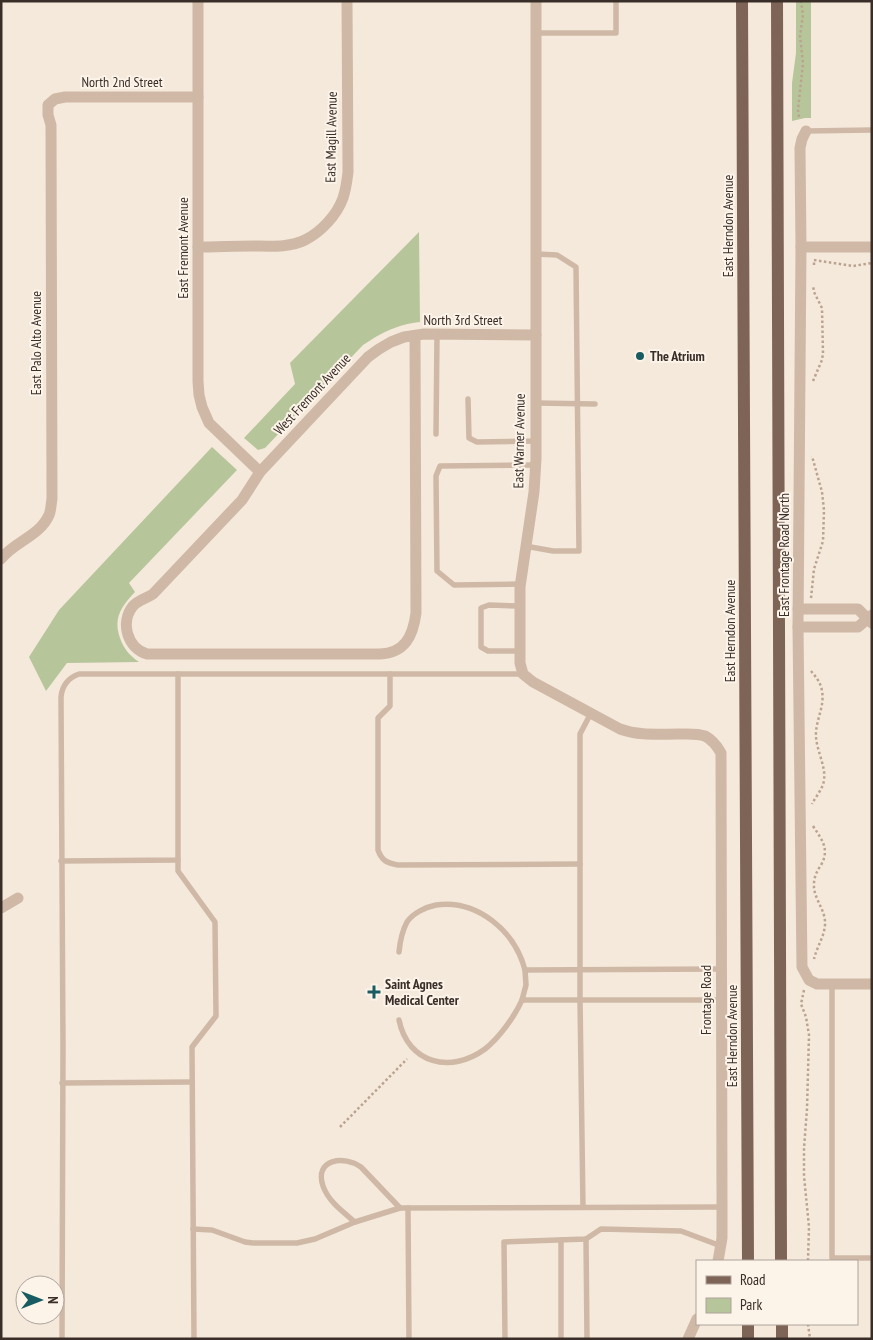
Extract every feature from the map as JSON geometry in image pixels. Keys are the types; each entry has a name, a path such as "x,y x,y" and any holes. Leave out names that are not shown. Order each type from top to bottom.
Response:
{"main road":[{"name":"East Herndon Avenue","path":"742,1 748,1260"},
{"path":"777,1 781,1260"},
{"path":"748,1325 748,1339"},
{"path":"782,1325 782,1339"}],"street":[{"name":"East Fremont Avenue","path":"198,1 199,395 209,423 260,472"},
{"name":"East Magill Avenue","path":"198,247 277,246 304,241 317,233 335,212 342,200 348,172 347,1"},
{"name":"East Warner Avenue","path":"524,674 520,663 519,651 520,584 534,492 536,441 536,1"},
{"name":"North 2nd Street","path":"48,105 55,99 65,98 198,97"},
{"name":"East Palo Alto Avenue","path":"1,559 41,526 50,515 52,499 51,126 48,105"},
{"name":"East Frontage Road North","path":"806,131 800,148 798,627 802,967 808,980"},
{"path":"801,247 872,247"},
{"name":"North 3rd Street","path":"391,342 404,337 415,336 536,335"},
{"name":"West Fremont Avenue","path":"391,342 368,357 260,472 242,500 154,594 133,606 127,619 126,631 131,642 140,652 147,654 380,654 394,651 404,645 414,628 416,613 415,336"},
{"path":"798,609 858,609 871,619 858,627 798,627"},
{"path":"524,674 533,682 591,713"},
{"name":"Frontage Road","path":"591,713 628,732 704,736 717,746 720,753 722,1206 718,1260"},
{"path":"1,908 18,898"},
{"path":"808,980 817,984 872,984"},
{"path":"688,1339 696,1321"}],"lane":[{"path":"536,33 616,32 616,1"},
{"path":"806,131 872,130"},
{"path":"525,546 553,551 579,551 576,268 557,254 536,254"},
{"path":"436,434 437,335"},
{"path":"468,399 469,438 477,442 536,441"},
{"path":"536,403 595,404"},
{"path":"520,584 454,585 437,571 436,476 440,466 535,465"},
{"path":"519,606 489,605 481,608 481,647 488,651 519,651"},
{"path":"62,1339 61,697 64,685 74,676 80,674 524,674"},
{"path":"178,674 178,870 215,922 216,1016 192,1047 194,1339"},
{"path":"390,674 390,706 378,718 378,850 381,858 398,865 580,864"},
{"path":"583,1207 580,1000 580,734 591,713"},
{"path":"61,861 178,860"},
{"path":"399,952 400,940 406,923 412,916 430,906 442,904 455,905 475,910 499,926 513,942 523,960 526,985 516,1014 490,1044 480,1052 454,1062 437,1062 419,1055 405,1038 399,1020"},
{"path":"525,970 720,970"},
{"path":"832,984 832,1258 872,1258"},
{"path":"522,1000 721,1000"},
{"path":"62,1083 192,1082"},
{"path":"355,1222 330,1200 326,1192 321,1178 322,1171 329,1163 338,1160 354,1162 400,1208"},
{"path":"193,1229 212,1230 245,1242 283,1244 305,1242 355,1222 400,1208 722,1206"},
{"path":"408,1208 409,1339"},
{"path":"505,1339 504,1242 586,1239 601,1229 681,1231 720,1246"},
{"path":"586,1239 586,1339"},
{"path":"561,1240 561,1339"}],"path":[{"path":"799,117 798,110 803,63 800,36 803,15 801,1"},
{"path":"814,260 854,266 872,263"},
{"path":"808,980 803,991 801,1004 806,1017 809,1035 804,1176 809,1227 808,1260"},
{"path":"340,1127 407,1059"},
{"path":"808,1325 810,1339"}],"green space":[{"path":"796,1 811,1 811,118 792,121 792,83 796,53"},
{"path":"419,232 420,322 390,330 363,345 265,448 258,450 244,438 295,384 290,363"},
{"path":"212,447 237,470 129,583 135,592 122,608 117,624 125,649 139,662 67,663 46,691 29,657 59,610"}],"place":[{"name":"The Atrium","path":"640,356"},
{"name":"Saint Agnes Medical Center","path":"374,992"}]}
